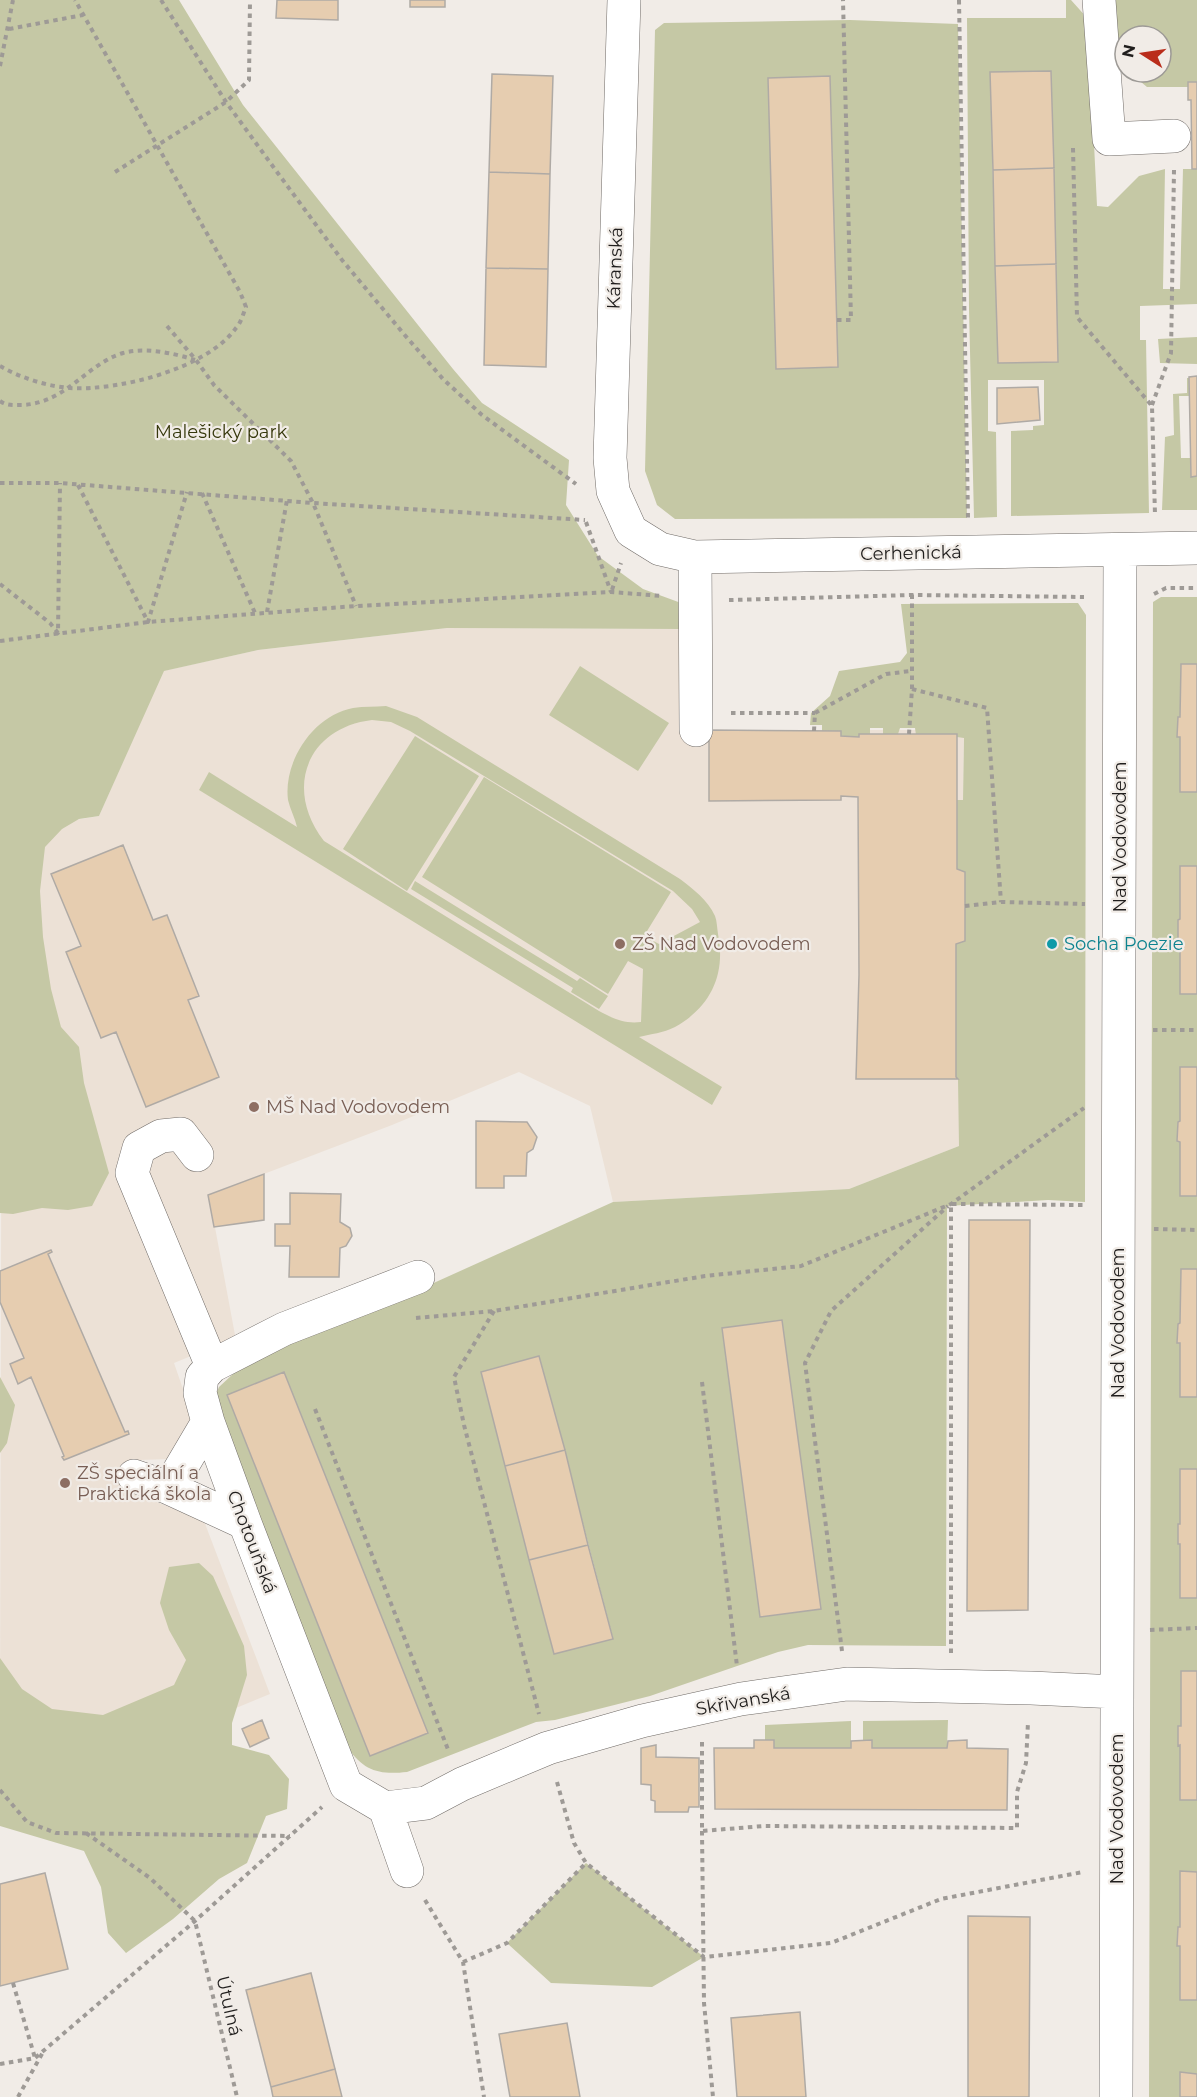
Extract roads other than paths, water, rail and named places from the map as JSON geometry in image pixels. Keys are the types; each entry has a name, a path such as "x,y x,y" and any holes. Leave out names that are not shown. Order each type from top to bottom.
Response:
{"street":[{"name":"Káranská","path":"624,0 609,458 613,491 631,531"},
{"path":"1099,0 1109,139 1174,136"},
{"name":"Cerhenická","path":"631,531 660,549 695,557 1197,548"},
{"name":"Nad Vodovodem","path":"1116,2097 1120,883 1135,597 1120,550"},
{"path":"695,557 696,722"},
{"path":"197,1155 181,1134 161,1136 139,1148 132,1173 212,1366 284,1329 418,1277"},
{"name":"Chotouňská","path":"212,1366 202,1377 200,1393 208,1422 346,1785 385,1808"},
{"path":"169,1488 208,1422"},
{"path":"134,1476 169,1488 245,1523"},
{"name":"Skřivanská","path":"385,1808 426,1803 462,1784 548,1748 642,1721 741,1699 847,1684 1117,1692"},
{"path":"385,1808 407,1871"}],"place":[{"name":"ZŠ Nad Vodovodem","path":"620,944"},
{"name":"Socha Poezie","path":"1052,944"},
{"name":"MŠ Nad Vodovodem","path":"254,1107"},
{"name":"ZŠ speciální a Praktická škola","path":"65,1483"}],"park label":[{"name":"Malešický park","path":"221,432"}]}
